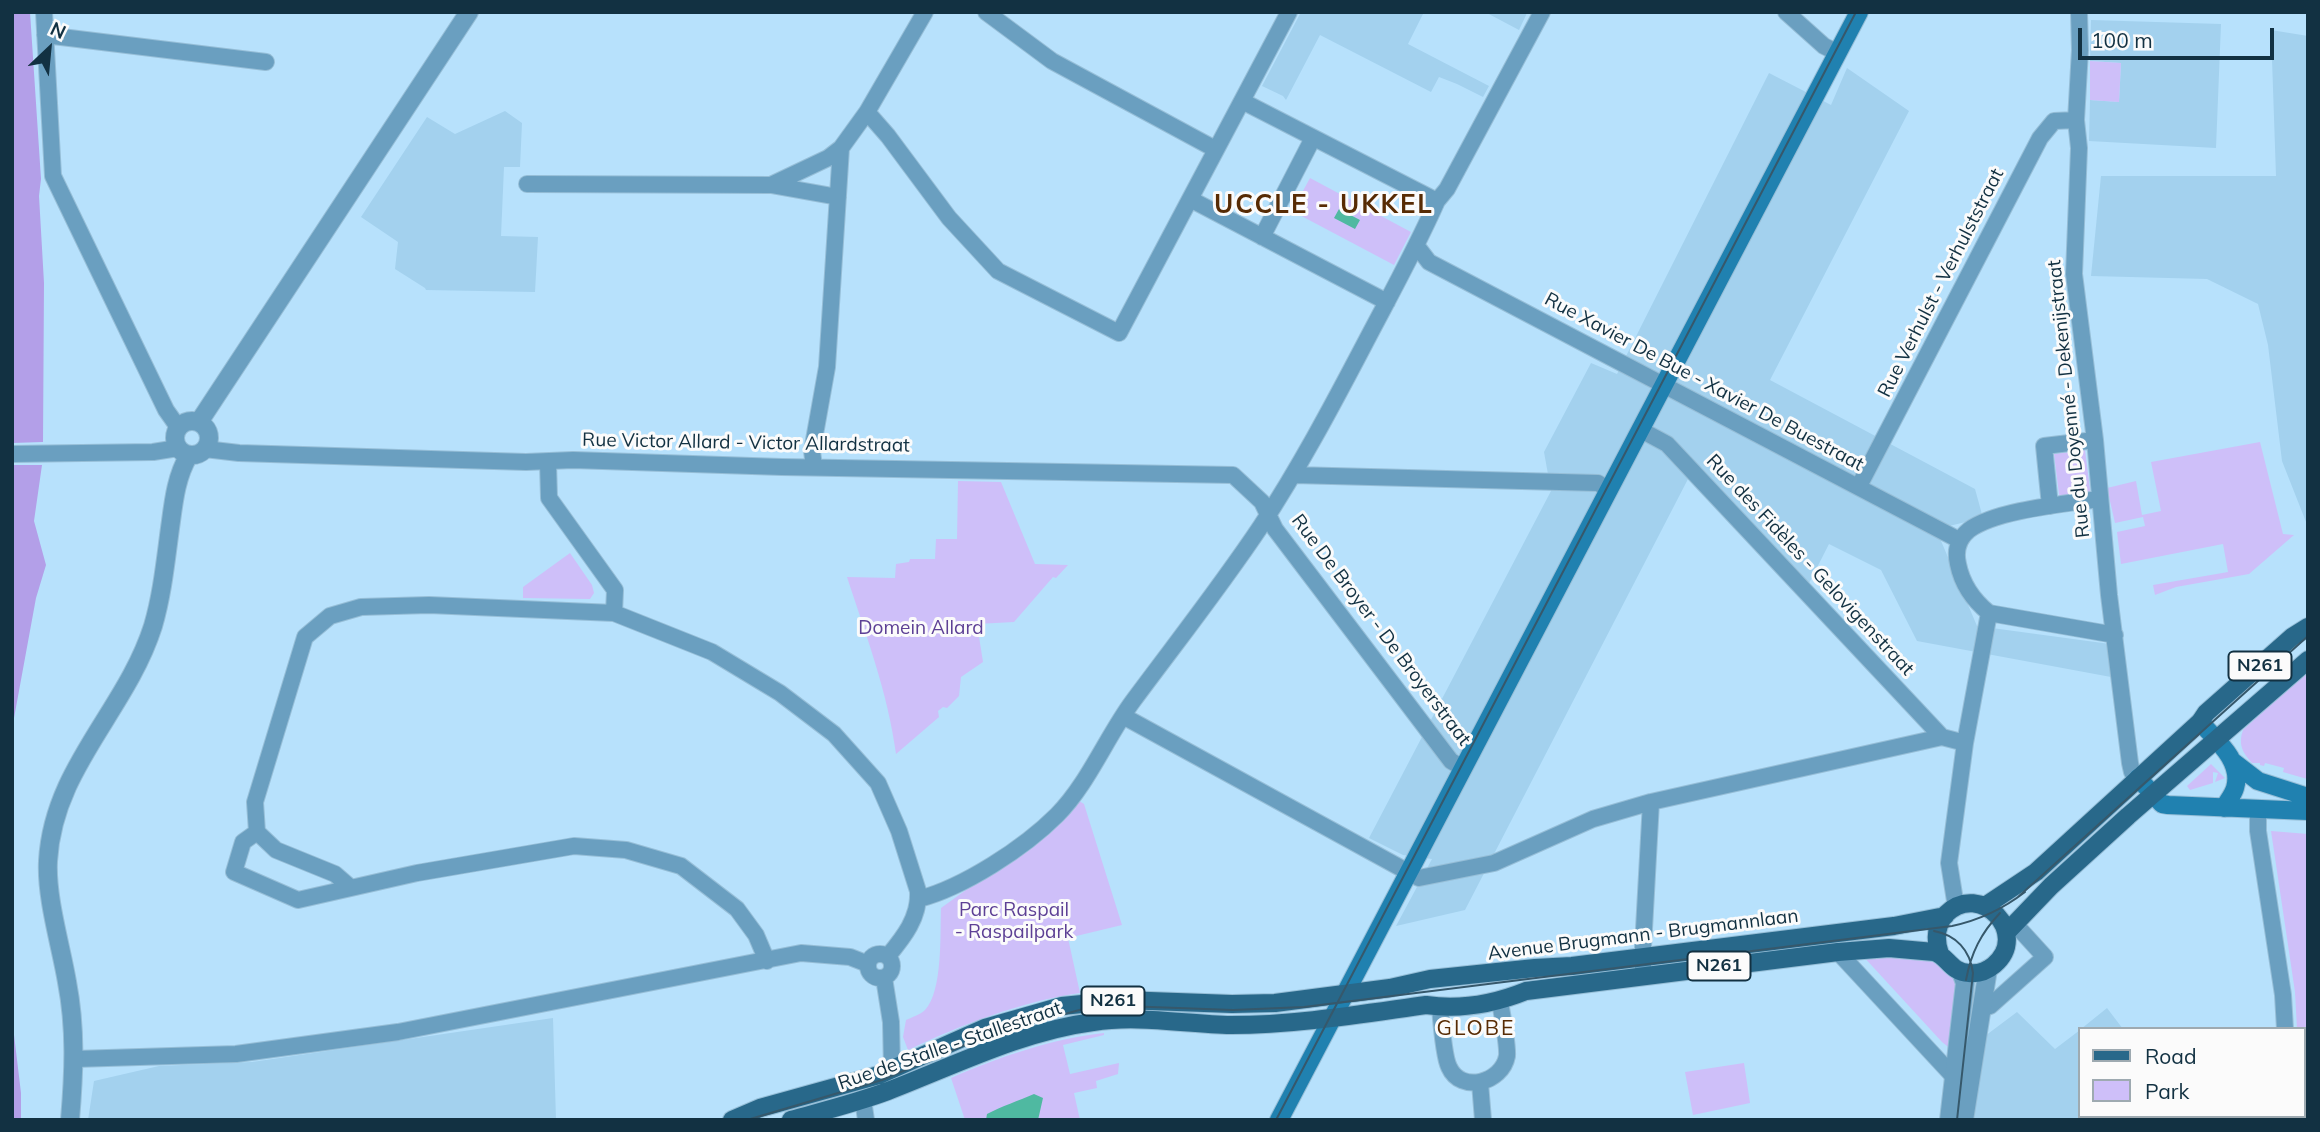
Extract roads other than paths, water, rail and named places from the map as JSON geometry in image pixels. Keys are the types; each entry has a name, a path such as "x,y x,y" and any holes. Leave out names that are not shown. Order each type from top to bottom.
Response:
{"main road":[{"path":"1279,1120 1859,12"},
{"name":"N261","path":"1985,906 2036,872 2200,722 2214,706 2292,637 2308,627"},
{"name":"N261","path":"1987,970 2003,953 2010,928 2051,886 2196,755 2217,740 2308,660"},
{"path":"2200,722 2232,761 2258,781 2308,797"},
{"path":"2224,808 2234,790 2236,778 2232,761"},
{"path":"2138,778 2162,804 2308,811"},
{"name":"Avenue Brugmann - Brugmannlaan","path":"1345,994 1430,979 1572,966 1894,926 1968,904 1985,906"},
{"path":"1985,906 2010,928"},
{"path":"1950,911 1937,933 1940,954 1949,965 1961,972 1987,970"},
{"name":"Avenue Brugmann - Brugmannlaan","path":"1333,1017 1426,1005 1440,1007 1500,1002 1526,991 1838,952 1905,948 1940,954"},
{"name":"Rue de Stalle - Stallestraat","path":"732,1120 760,1108 879,1074 985,1028 1062,1006 1122,1000 1275,1003 1345,994"},
{"name":"Rue de Stalle - Stallestraat","path":"791,1120 863,1100 995,1049 1094,1021 1233,1025 1287,1023 1333,1017"}],"street":[{"path":"44,12 53,176 166,410 178,427"},
{"path":"199,422 468,12"},
{"path":"771,185 828,158 841,148 867,112 925,12"},
{"path":"986,12 1052,61 1215,149"},
{"path":"867,112 876,120 949,218 998,271 1119,333 1289,12"},
{"path":"919,900 975,875 1045,827 1060,813 1077,790 1123,716 1294,475 1387,302 1437,201 1447,189 1542,12"},
{"path":"1786,12 1824,46 1838,53"},
{"name":"Rue du Doyenné - Dekenijstraat","path":"2080,12 2076,120 2079,148 2074,274 2131,769 2138,778"},
{"path":"45,35 266,62"},
{"path":"1242,100 1437,201"},
{"name":"Rue Verhulst - Verhulststraat","path":"1859,486 2040,138 2054,121 2076,120"},
{"path":"1262,237 1313,138"},
{"path":"814,467 812,451 827,368 841,148"},
{"path":"527,184 771,185 838,197"},
{"path":"1190,199 1387,302"},
{"name":"Rue Xavier De Bue - Xavier De Buestraat","path":"1416,245 1429,262 1959,540"},
{"path":"1407,263 1429,262"},
{"path":"70,1120 75,1059 74,1028 49,886 51,833 67,782 118,700 142,656 152,628 160,600 176,487 191,451 208,444 207,429 199,422 188,421 178,427 174,438 191,451"},
{"name":"Rue des Fidèles - Gelovigenstraat","path":"1641,430 1667,444 1942,737"},
{"path":"2050,506 2044,446 2095,440"},
{"name":"Rue Victor Allard - Victor Allardstraat","path":"20,454 191,451 548,462 573,460 1233,475 1262,502 1268,515"},
{"path":"548,462 549,498 615,590 614,613"},
{"path":"1294,475 1598,483 1609,490"},
{"path":"2099,499 2050,506 1982,523 1959,540 1956,554 1963,578 1977,603 1989,613 2115,635"},
{"name":"Rue De Broyer - De Broyerstraat","path":"1268,515 1275,529 1451,761 1464,768"},
{"path":"351,887 335,874 276,850 257,832 255,802 305,637 330,616 361,607 429,605 614,613 712,652 780,693 834,734 878,783 899,831 919,900 907,932 888,956"},
{"path":"1950,911 1949,863 1965,743 1989,613"},
{"path":"1123,716 1419,878 1494,863 1593,819 1651,802 1942,737 1965,743"},
{"path":"1643,975 1651,802"},
{"path":"2258,809 2258,831 2283,995 2285,1027"},
{"path":"257,832 243,842 234,872 298,900 390,878 574,846 626,850 681,866 737,909 756,935 767,961"},
{"path":"1981,1009 1990,1006 2045,957 2010,928"},
{"path":"1838,952 1954,1077"},
{"path":"75,1059 236,1054 356,1038 801,953 850,957 868,964"},
{"path":"868,964 876,955 888,956"},
{"path":"884,978 892,968 888,956"},
{"path":"868,964 872,976 884,978"},
{"path":"1964,1120 1987,970"},
{"path":"1949,1120 1965,983 1961,972"},
{"path":"884,978 891,1022 892,1069"},
{"path":"1440,1007 1448,1067 1456,1076 1467,1082 1479,1083 1500,1071 1507,1056 1500,1002"},
{"path":"1479,1083 1483,1120"},
{"path":"863,1100 866,1120"}],"tram line":[{"path":"1276,1120 1856,12"},
{"path":"2018,897 2308,636"},
{"path":"747,1120 882,1080 988,1035 1083,1009 1123,1006 1233,1010 1304,1007 1952,926 1991,913 2025,892"},
{"path":"1966,980 1978,944 2000,913"},
{"path":"1934,931 1949,936 1961,945 1969,957 1973,973 1957,1120"}],"district":[{"name":"UCCLE - UKKEL","path":"1324,205"},
{"name":"GLOBE","path":"1476,1029"}],"park label":[{"name":"Domein Allard","path":"921,628"},
{"name":"Parc Raspail - Raspailpark","path":"1014,921"}]}
